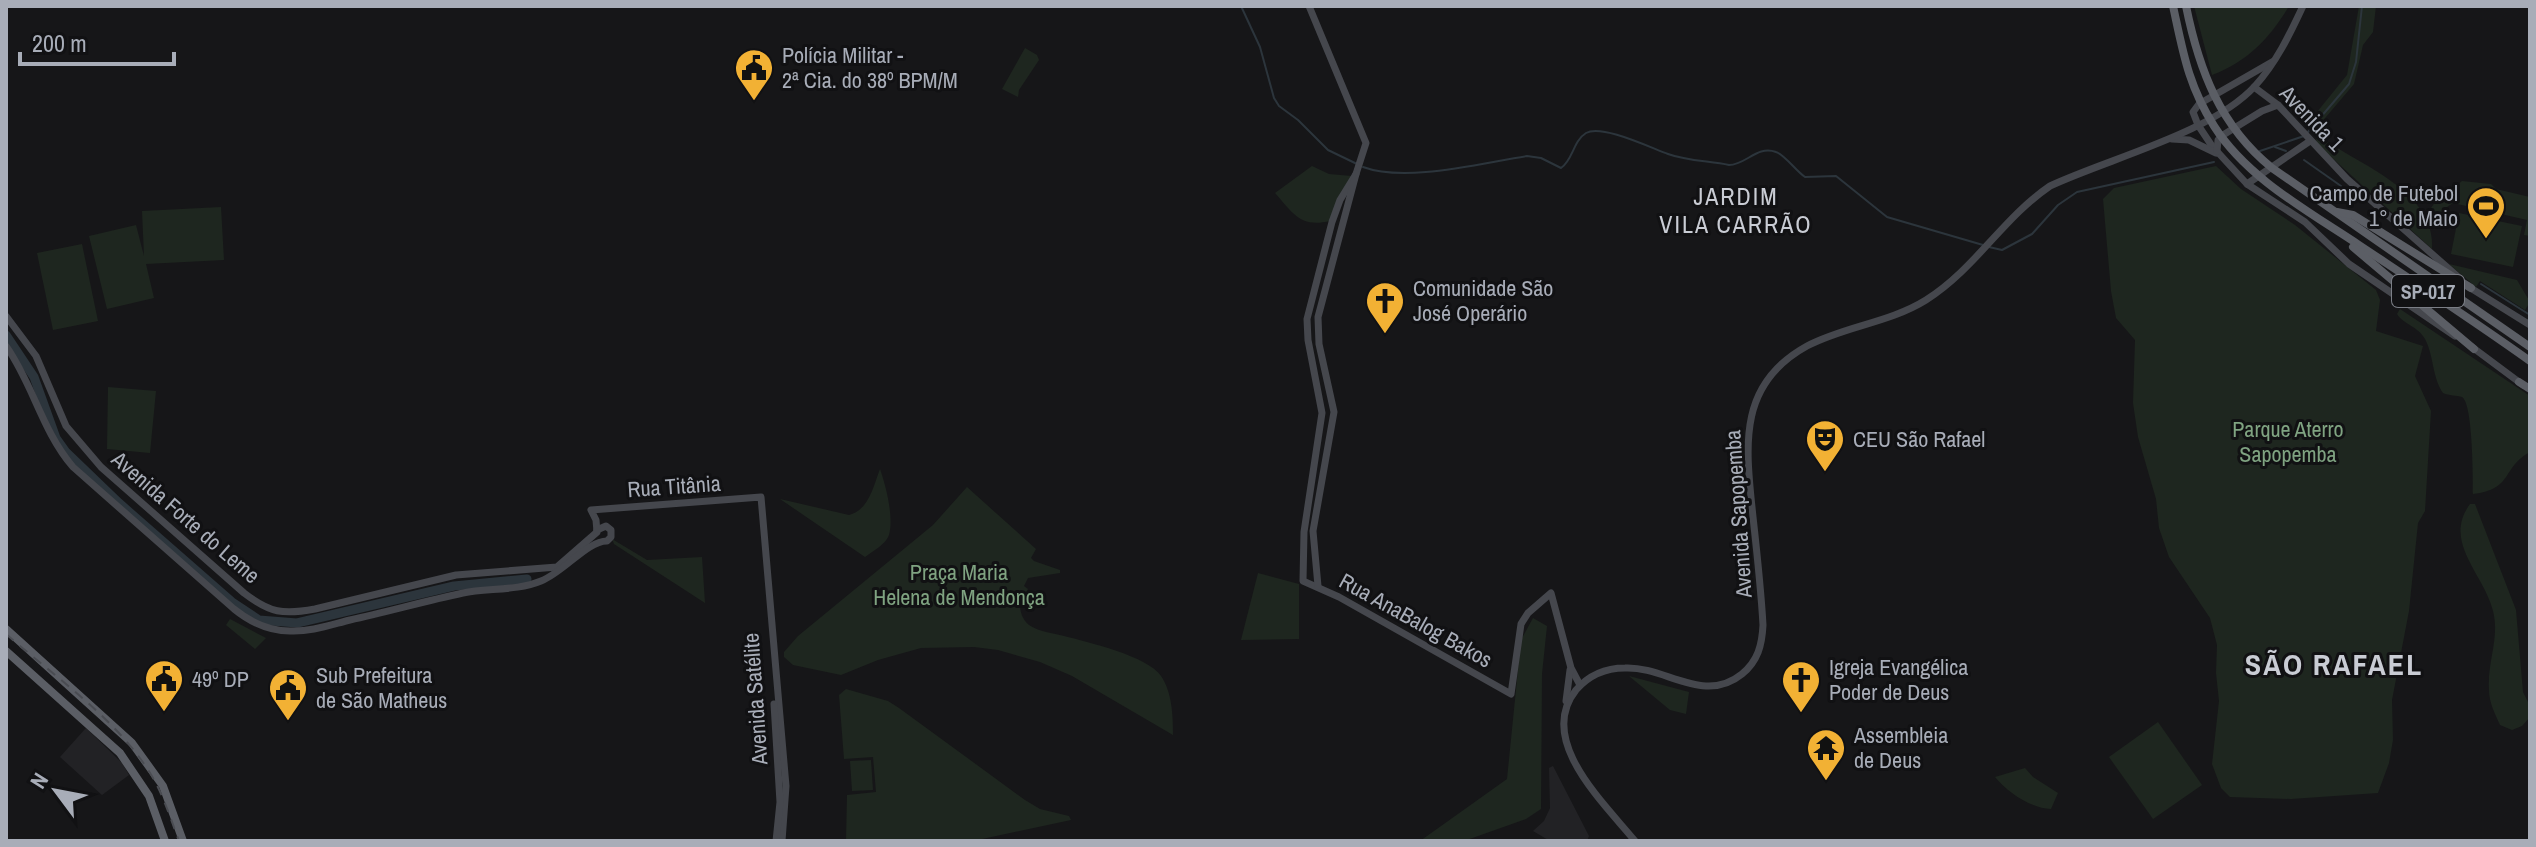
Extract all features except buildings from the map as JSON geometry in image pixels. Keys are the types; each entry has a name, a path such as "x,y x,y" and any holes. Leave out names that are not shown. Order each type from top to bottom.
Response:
{"highway":[{"name":"SP-017","path":"2173,6 2188,75 2214,126 2242,160 2335,229 2530,361"},
{"name":"SP-017","path":"2186,6 2202,71 2217,104 2249,147 2272,168 2530,347"},
{"path":"2335,211 2353,215 2471,288"},
{"path":"2335,229 2474,349"},
{"path":"2519,382 2530,390"},
{"path":"6,629 117,727 145,758 163,786 183,841"},
{"path":"6,651 98,731 134,771 149,796 165,841"},
{"path":"134,771 137,759 145,758"},
{"path":"134,771 146,772 151,767"}],"main road":[{"path":"1309,6 1366,138 1318,317 1319,344 1334,412 1313,531 1318,586"},
{"name":"Avenida Sapopemba","path":"1580,685 1598,672 1625,668 1706,687 1732,680 1744,672 1759,651 1763,625 1747,447 1750,419 1764,384 1786,359 1812,344 1899,313 1922,302 1954,280 2029,200 2050,186 2198,125 2231,107 2254,87 2274,61 2303,6"},
{"path":"2274,61 2199,104 2193,112 2198,125 2219,154 2247,184 2313,228 2349,264 2519,382"},
{"name":"Avenida 1","path":"2254,87 2278,105 2360,191 2471,288 2530,325"},
{"path":"2219,154 2218,140 2223,135 2278,105"},
{"path":"2161,140 2189,140 2219,154"},
{"path":"2247,184 2309,140"},
{"name":"Rua AnaBalog Bakos","path":"1356,174 1332,222 1307,319 1322,413 1304,532 1303,581 1318,586 1511,694 1521,624 1528,613 1551,593 1571,668"},
{"name":"Avenida Forte do Leme","path":"6,316 36,356 66,426 80,445 244,593 276,612 315,609 477,571 557,567 599,532"},
{"name":"Avenida Forte do Leme","path":"6,346 31,386 55,443 73,467 245,617 269,629 290,632 316,628 467,593 534,584 557,574 588,547 599,532"},
{"name":"Rua Titânia","path":"599,532 591,510 761,497"},
{"name":"Avenida Satélite","path":"761,497 780,802 779,841"},
{"path":"599,532 601,509"},
{"name":"Avenida Satélite","path":"765,554 786,786 779,841"},
{"path":"1565,707 1580,685 1571,668"},
{"path":"1571,668 1564,735 1571,757 1635,841"}],"shaded area":[{"path":"86,728 122,763 129,775 102,795 60,757"},
{"path":"1553,766 1589,836 1587,841 1550,841 1533,831 1544,821 1550,808 1549,768"}],"green space":[{"path":"2194,6 2289,6 2274,29 2256,48 2212,75"},
{"path":"2359,6 2376,6 2373,32 2363,45 2354,84 2320,124 2313,117 2347,75"},
{"path":"1025,48 1037,55 1039,60 1019,90 1018,97 1002,89"},
{"path":"2320,137 2373,169 2409,196 2422,211 2430,229 2432,249 2317,144 2316,139"},
{"path":"1312,166 1329,174 1352,176 1330,221 1311,222 1298,217 1275,193"},
{"name":"Parque Aterro Sapopemba","path":"2216,166 2241,189 2295,225 2376,290 2380,300 2376,331 2423,346 2415,376 2431,411 2425,511 2418,523 2409,611 2392,700 2393,740 2389,763 2378,793 2291,799 2230,797 2221,788 2212,764 2219,701 2217,645 2210,618 2169,557 2159,528 2156,499 2138,437 2133,403 2135,340 2116,318 2103,199 2114,188"},
{"path":"2462,181 2491,184 2496,189 2530,197 2530,236 2524,235 2527,220 2453,203 2444,209 2438,220 2434,219 2431,208 2441,194 2445,196"},
{"path":"221,207 224,260 146,264 154,298 107,309 89,236 136,225 144,256 142,211"},
{"name":"Campo de Futebol 1° de Maio","path":"2459,213 2522,226 2513,267 2451,254"},
{"path":"82,244 98,321 53,330 37,253"},
{"path":"2449,264 2517,280 2530,302 2525,310 2480,281 2476,287"},
{"path":"2400,309 2530,396 2530,452 2495,488 2473,494 2472,442 2466,402 2462,397 2443,393 2425,339 2400,318 2397,314"},
{"path":"108,387 156,391 150,453 107,449"},
{"path":"880,469 889,502 889,535 865,557 780,499 849,515 866,503"},
{"name":"Praça Maria Helena de Mendonça","path":"967,487 1036,549 1031,558 1034,561 1060,570 1060,573 1028,578 1024,586 1028,589 1020,603 1027,623 1042,631 1116,651 1154,669 1165,682 1170,696 1173,735 1072,676 1040,662 998,650 921,648 841,675 793,665 784,657 784,652 798,636 933,525"},
{"path":"2470,504 2475,504 2516,610 2523,692 2530,706 2530,717 2522,726 2512,730 2500,725 2490,699 2495,621 2488,597 2463,545 2463,518"},
{"path":"612,539 647,560 702,557 705,603 614,544"},
{"path":"1258,573 1299,584 1299,639 1241,640"},
{"path":"1533,618 1547,626 1542,674 1541,809 1526,819 1464,841 1420,841 1507,779 1521,640"},
{"path":"230,619 266,638 255,649 226,625"},
{"path":"1629,676 1689,692 1686,714 1670,710"},
{"path":"846,689 888,701 1025,800 1040,809 1069,816 1071,820 973,841 846,841 847,795 876,792 873,757 844,759 839,695"},
{"path":"2158,722 2202,785 2153,819 2109,757"},
{"path":"871,760 873,790 852,791 850,761"},
{"path":"2025,768 2058,793 2051,809 2020,799 1995,777"}],"waterway":[{"path":"1241,6 1260,47 1279,106 1328,150 1357,164"},
{"path":"2308,132 2349,84 2356,62 2362,6"},
{"path":"1363,167 1400,173 1422,172 1527,156 1541,158 1561,168 1582,136 1593,131 1614,134 1675,156 1729,165 1769,151 1783,156 1805,177 1836,176 1887,217 1983,245"},
{"path":"2257,152 2304,136"},
{"path":"2275,147 2286,151"},
{"path":"2304,160 2341,186"},
{"path":"1989,247 2002,250 2032,234 2058,205 2077,192 2214,162"},
{"path":"2481,284 2530,315"},
{"path":"6,335 34,377 56,438 66,452 232,602 259,620 297,623 454,586 527,579"}],"railway":[{"path":"6,634 86,701 139,757 164,801 179,841"}],"place":[{"name":"Polícia Militar - 2ª Cia. do 38º BPM/M","path":"754,102"},
{"name":"Campo de Futebol 1° de Maio","path":"2486,240"},
{"name":"Comunidade São José Operário","path":"1385,335"},
{"name":"CEU São Rafael","path":"1825,473"},
{"name":"49º DP","path":"164,713"},
{"name":"Igreja Evangélica Poder de Deus","path":"1801,714"},
{"name":"Sub Prefeitura de São Matheus","path":"288,722"},
{"name":"Assembleia de Deus","path":"1826,782"}],"district":[{"name":"JARDIM VILA CARRÃO","path":"1736,210"},
{"name":"SÃO RAFAEL","path":"2334,664"}]}
